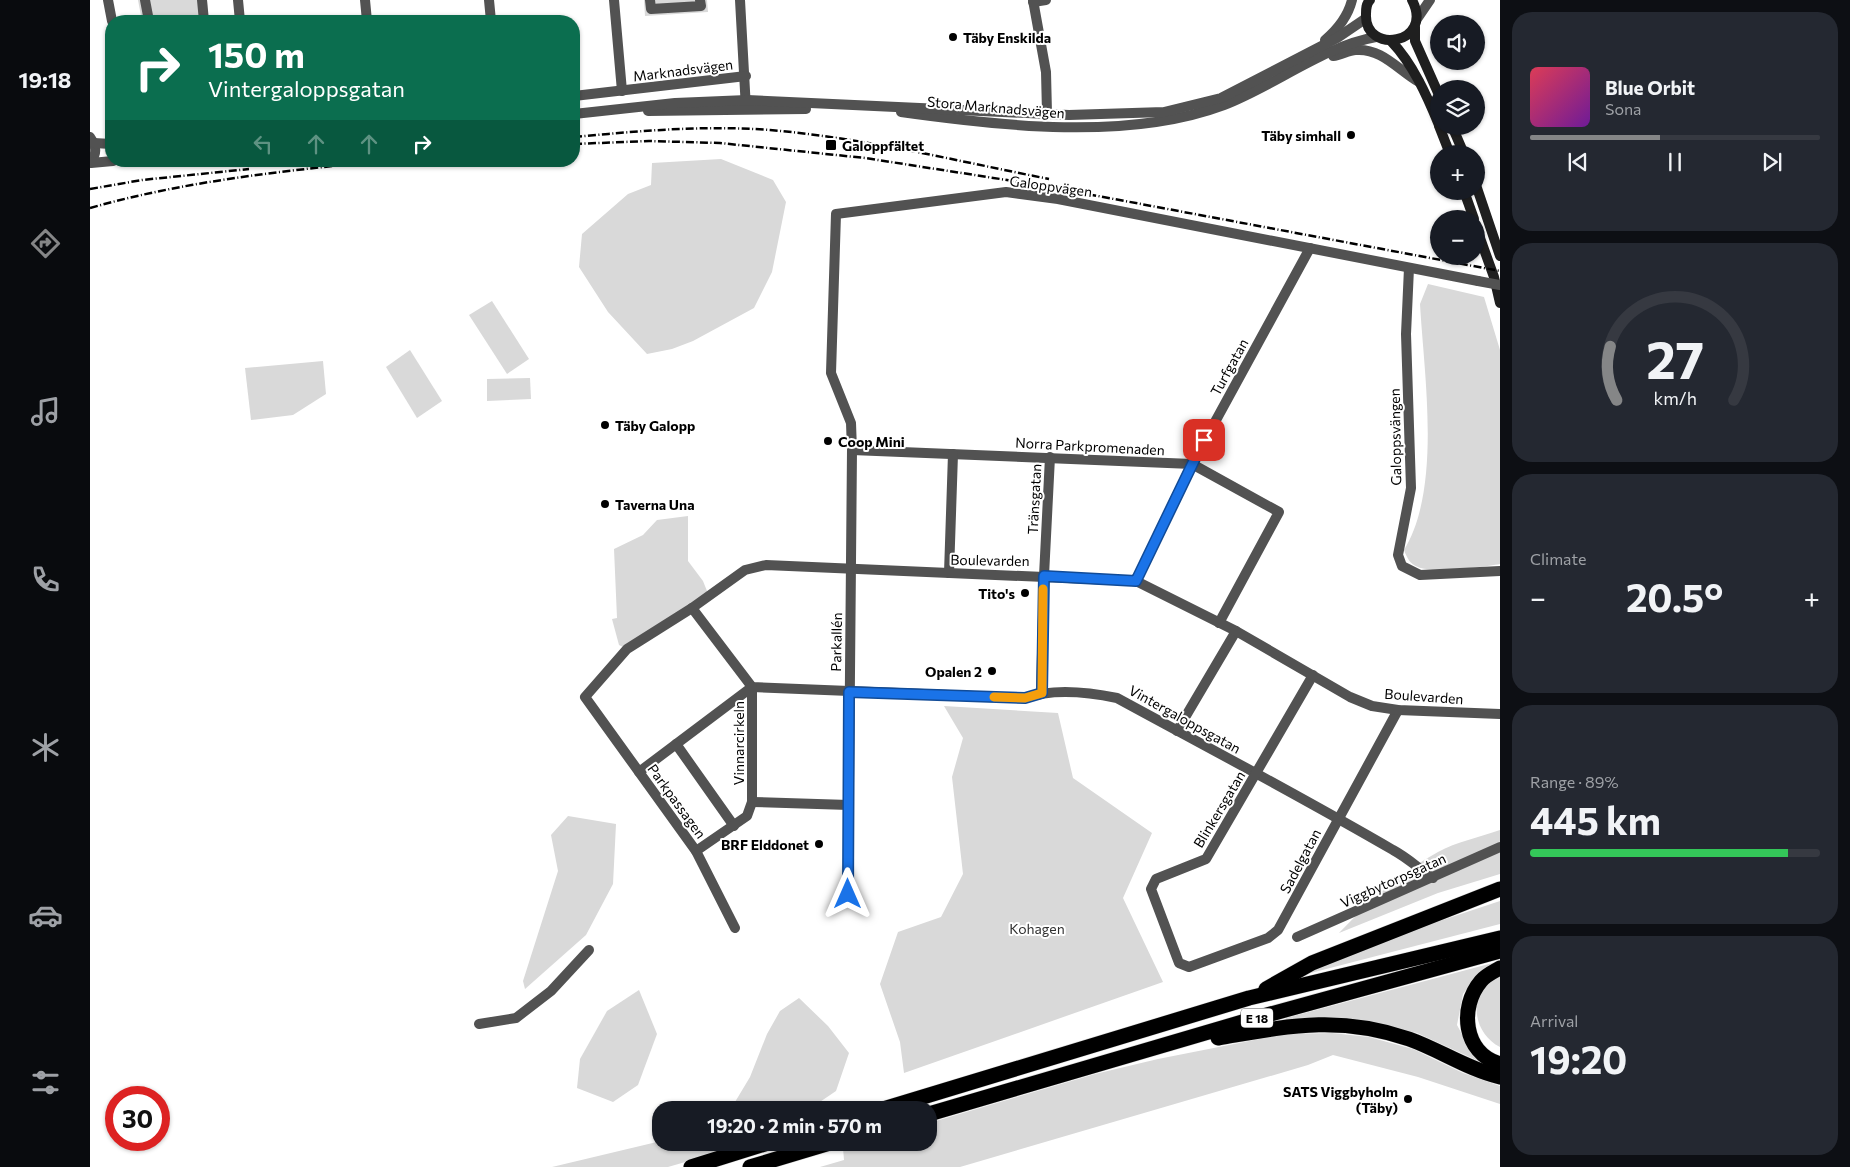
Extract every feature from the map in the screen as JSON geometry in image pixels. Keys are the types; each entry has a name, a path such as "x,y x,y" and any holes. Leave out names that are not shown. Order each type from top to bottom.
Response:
{"highway":[{"path":"1249,998 1312,962 1500,889"},
{"path":"1462,904 1500,894"},
{"name":"E 18","path":"910,1101 1249,998 1500,938"},
{"name":"E 18","path":"937,1112 1256,1018 1500,951"},
{"path":"1500,968 1482,980 1473,992 1467,1007 1469,1031 1473,1043 1481,1053 1500,1064"},
{"path":"1467,1016 1472,1033 1480,1043 1493,1052 1500,1054"},
{"path":"1015,1089 1209,1040 1271,1029 1325,1023 1383,1031 1411,1040 1464,1066 1500,1077"},
{"path":"691,1167 743,1151"},
{"path":"750,1167 803,1151"}],"main road":[{"path":"1412,0 1417,12 1415,41 1432,80"},
{"path":"1368,1 1365,19 1368,28 1376,37 1391,41 1400,40 1416,23"},
{"path":"1391,41 1400,50 1419,82 1430,106"},
{"path":"1481,200 1500,256"},
{"path":"1485,252 1494,277 1500,303"}],"street":[{"path":"108,0 111,15"},
{"path":"145,0 148,15"},
{"path":"202,0 203,15"},
{"path":"238,0 239,15"},
{"path":"365,0 366,15"},
{"path":"489,0 490,15"},
{"name":"Marknadsvägen","path":"614,0 622,91"},
{"path":"650,0 650,9 701,6 700,0"},
{"name":"Marknadsvägen","path":"740,0 746,76 746,106"},
{"path":"1046,0 1033,1 1046,72 1048,127"},
{"path":"1313,49 1336,30 1346,16 1352,0"},
{"path":"1416,23 1430,0"},
{"name":"Stora Marknadsvägen","path":"580,114 746,106 1069,115 1147,114 1184,109 1221,98 1337,38 1365,19"},
{"name":"Stora Marknadsvägen","path":"746,106 896,112 958,120 1048,127 1145,122 1199,113 1254,92 1348,44 1376,37"},
{"path":"1318,59 1354,50 1368,50 1385,57 1419,82"},
{"name":"Marknadsvägen","path":"580,95 746,76"},
{"path":"90,163 95,155 92,140 105,143"},
{"path":"90,163 105,162"},
{"name":"Galoppvägen","path":"852,450 851,423 831,373 836,214 1006,192 1067,200 1500,285"},
{"name":"Turfgatan","path":"1136,581 1192,464 1310,248"},
{"name":"Galoppsvängen","path":"1409,268 1406,334 1411,488 1398,555 1402,566 1420,575 1499,571"},
{"name":"Norra Parkpromenaden","path":"852,450 1192,464 1280,512 1219,623"},
{"name":"Parkallén","path":"848,894 852,450"},
{"path":"949,573 953,454"},
{"name":"Tränsgatan","path":"1042,693 1044,576 1050,457"},
{"name":"Boulevarden","path":"585,698 627,649 692,608 745,570 756,567 782,566 1136,581 1236,631 1350,697 1372,706 1398,710 1500,714"},
{"path":"692,608 752,687"},
{"path":"1177,731 1236,631"},
{"name":"Blinkersgatan","path":"1179,963 1150,889 1156,879 1206,859 1313,675"},
{"name":"Vintergaloppsgatan","path":"752,687 1025,698 1042,693 1091,693 1117,698 1338,818 1407,858 1419,870 1433,878"},
{"name":"Vinnarcirkeln","path":"639,772 752,687"},
{"name":"Vinnarcirkeln","path":"696,851 748,816 752,802 752,687"},
{"name":"Parkpassagen","path":"585,698 696,851 735,928"},
{"name":"Sadelgatan","path":"1179,963 1189,967 1268,938 1278,930 1398,710"},
{"name":"Vinnarcirkeln","path":"676,744 734,826"},
{"path":"752,802 849,805"},
{"name":"Viggbytorpsgatan","path":"1297,937 1500,847"},
{"path":"479,1024 516,1018 552,991 589,950"}],"green space":[{"path":"138,0 207,0 208,15 141,15"},
{"path":"644,0 707,0 708,12 645,16"},
{"path":"721,159 773,180 786,202 772,272 754,308 693,341 672,349 647,354 608,312 579,267 582,234 628,194 651,185 652,163"},
{"path":"1428,284 1484,297 1500,350 1500,564 1458,569 1425,569 1415,566 1404,550 1416,525 1423,495 1427,464 1427,397 1420,304"},
{"path":"492,301 529,359 507,374 469,315"},
{"path":"410,350 442,401 417,418 386,367"},
{"path":"323,361 326,394 293,415 251,420 245,368"},
{"path":"530,378 531,399 487,401 487,379"},
{"path":"688,516 688,561 703,581 709,596 627,649 619,645 612,619 617,618 614,549 643,535 657,520"},
{"name":"Kohagen","path":"944,706 1058,713 1073,778 1152,833 1123,898 1163,982 904,1073 900,1042 880,984 898,932 941,917 963,874 952,777 963,738"},
{"path":"568,816 616,824 613,884 586,935 525,989 523,981 558,871 551,835"},
{"path":"1500,830 1500,874 1438,893 1339,933 1385,889 1424,860 1452,845"},
{"path":"1500,901 1500,924 1303,975 1364,946"},
{"path":"1500,961 1477,975 1463,994 1457,1025 1471,1051 1487,1065 1417,1033 1370,1022 1287,1021 1286,1018"},
{"path":"1500,976 1500,1047 1486,1036 1481,1028 1478,1020 1477,1003 1484,987"},
{"path":"639,990 657,1034 638,1085 613,1102 577,1088 580,1059 607,1011"},
{"path":"799,998 828,1026 849,1053 836,1091 821,1101 736,1101 750,1077 767,1034 780,1011"},
{"path":"1332,1033 1369,1037 1413,1049 1463,1073 1500,1086 1500,1104 1418,1077 1333,1055 1308,1065 960,1167 820,1167 844,1160 843,1151 937,1151 937,1121 1095,1074 1158,1059 1284,1034"},
{"path":"652,1143 652,1151 723,1151 668,1167 552,1167"}],"tunnel":[{"path":"90,149 105,149"}],"railway":[{"path":"580,137 696,128 770,130 875,144 1049,179"},
{"path":"580,144 649,141 720,143 865,158 1039,185 1500,271"},
{"path":"90,208 198,184 326,167"},
{"path":"90,189 142,180 249,169"}],"slow traffic":[{"path":"994,697 1025,698 1042,693 1043,589"}],"place":[{"name":"Täby Enskilda","path":"953,37"},
{"name":"Täby simhall","path":"1351,135"},
{"name":"Galoppfältet","path":"831,145"},
{"name":"Täby Galopp","path":"605,425"},
{"name":"Coop Mini","path":"828,441"},
{"name":"Taverna Una","path":"605,504"},
{"name":"Tito's","path":"1025,593"},
{"name":"Opalen 2","path":"992,671"},
{"name":"BRF Elddonet","path":"819,844"},
{"name":"SATS Viggbyholm (Täby)","path":"1408,1099"}],"route":[{"path":"848,894 849,692 1025,698 1042,693 1044,576 1136,581 1204,440"}]}
